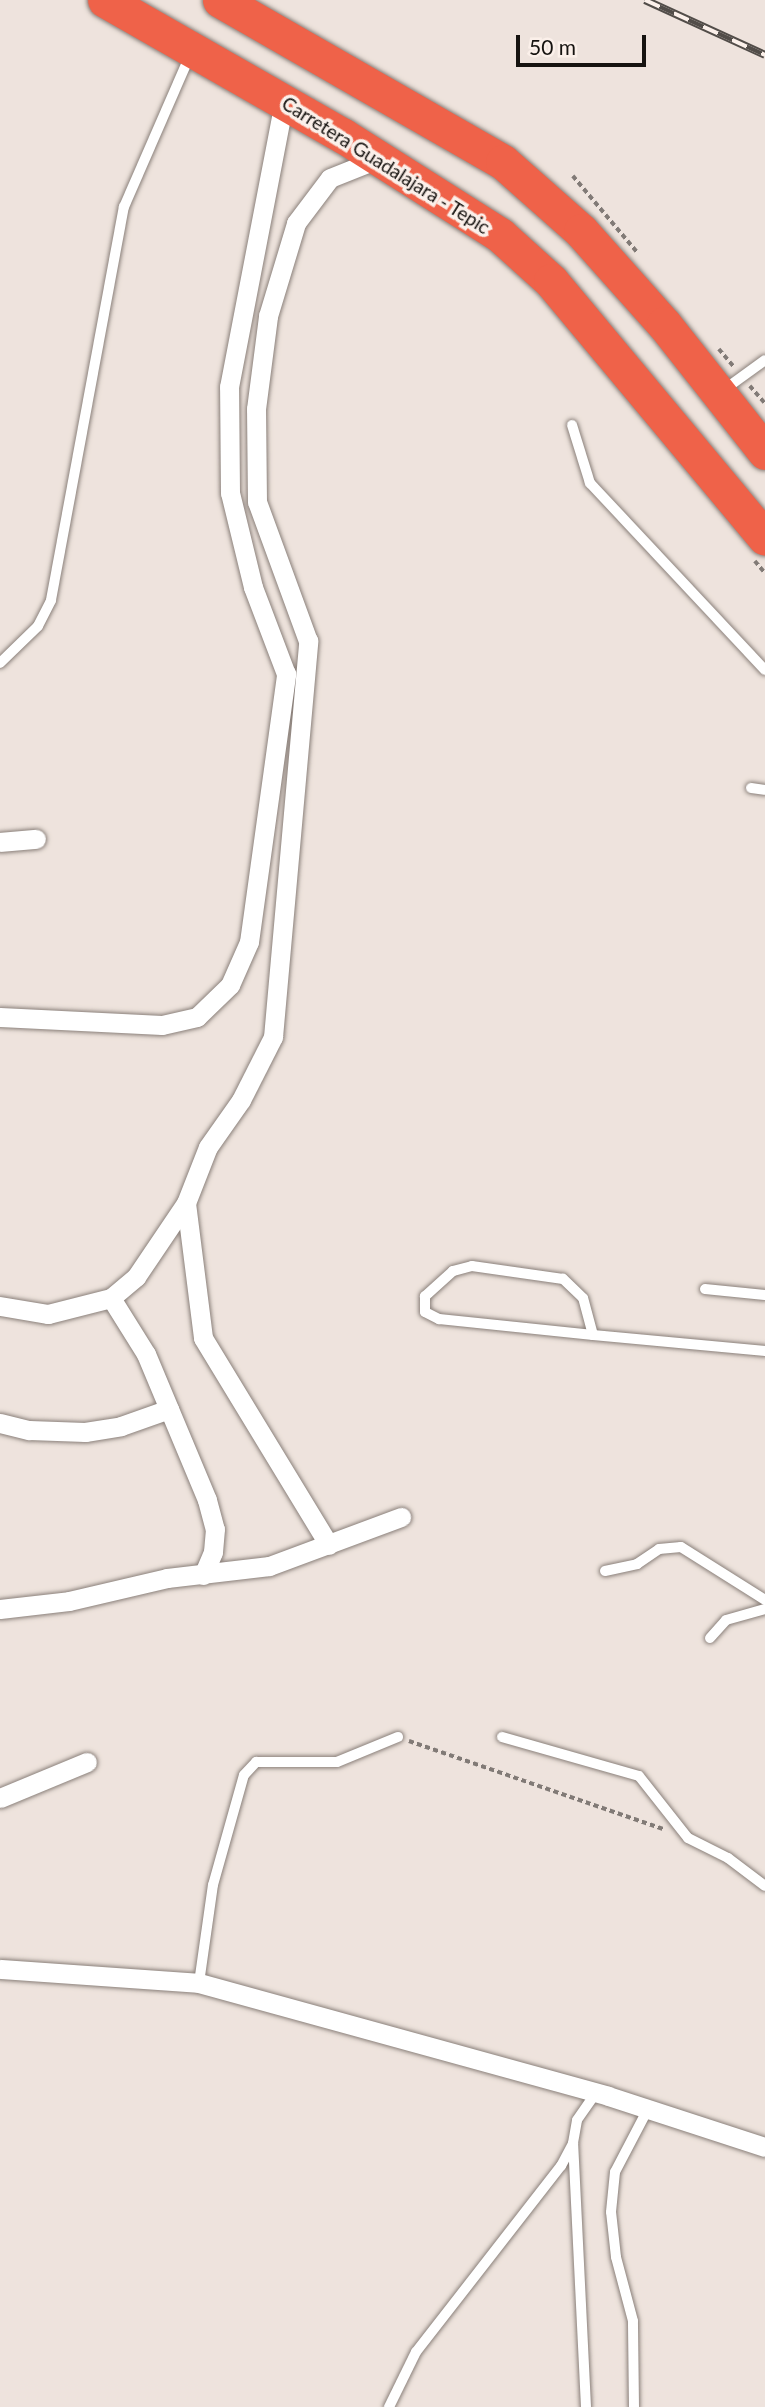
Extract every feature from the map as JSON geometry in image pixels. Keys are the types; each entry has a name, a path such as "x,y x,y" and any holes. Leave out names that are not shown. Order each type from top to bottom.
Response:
{"highway":[{"name":"Carretera Guadalajara - Tepic","path":"105,0 193,48 380,158 500,235 551,281 765,538"},
{"path":"220,0 503,162 581,231 765,452"}],"street":[{"path":"0,1017 162,1025 197,1017 230,985 249,942 286,674 246,559 230,493 229,387 284,102"},
{"path":"0,1306 48,1314 111,1298 136,1277 186,1203 208,1147 242,1100 273,1037 295,812 308,641 257,502 259,388 268,316 296,223 330,178 380,158"},
{"path":"229,387 259,388"},
{"path":"246,559 274,552"},
{"path":"271,634 301,623"},
{"path":"267,811 295,812"},
{"path":"0,842 36,839"},
{"path":"186,1203 203,1338 329,1545"},
{"path":"111,1298 146,1354 215,1528 213,1552 203,1575"},
{"path":"0,1423 29,1430 85,1432 121,1426 169,1409"},
{"path":"0,1609 69,1601 155,1580 269,1566 401,1517"},
{"path":"0,1798 87,1762"},
{"path":"0,1969 199,1983 596,2093 765,2147"}],"lane":[{"path":"0,663 38,626 51,600 124,207 193,48"},
{"path":"718,393 765,360"},
{"path":"572,425 590,482 765,670"},
{"path":"751,788 765,790"},
{"path":"593,1335 583,1298 563,1279 472,1266 453,1271 425,1296 425,1312 439,1319 593,1335 765,1351"},
{"path":"705,1289 765,1295"},
{"path":"605,1571 637,1564 660,1549 681,1547 765,1600"},
{"path":"710,1638 726,1620 765,1609"},
{"path":"199,1983 213,1885 244,1775 256,1762 337,1762 398,1737"},
{"path":"502,1737 639,1776 688,1838 729,1858 765,1886"},
{"path":"586,2407 573,2143 577,2120 596,2093"},
{"path":"634,2407 634,2321 616,2257 611,2212 615,2172 648,2109"},
{"path":"388,2407 416,2352 561,2166 573,2143"}],"path":[{"path":"398,1737 688,1838"}],"railway":[{"path":"645,0 765,55"}]}
